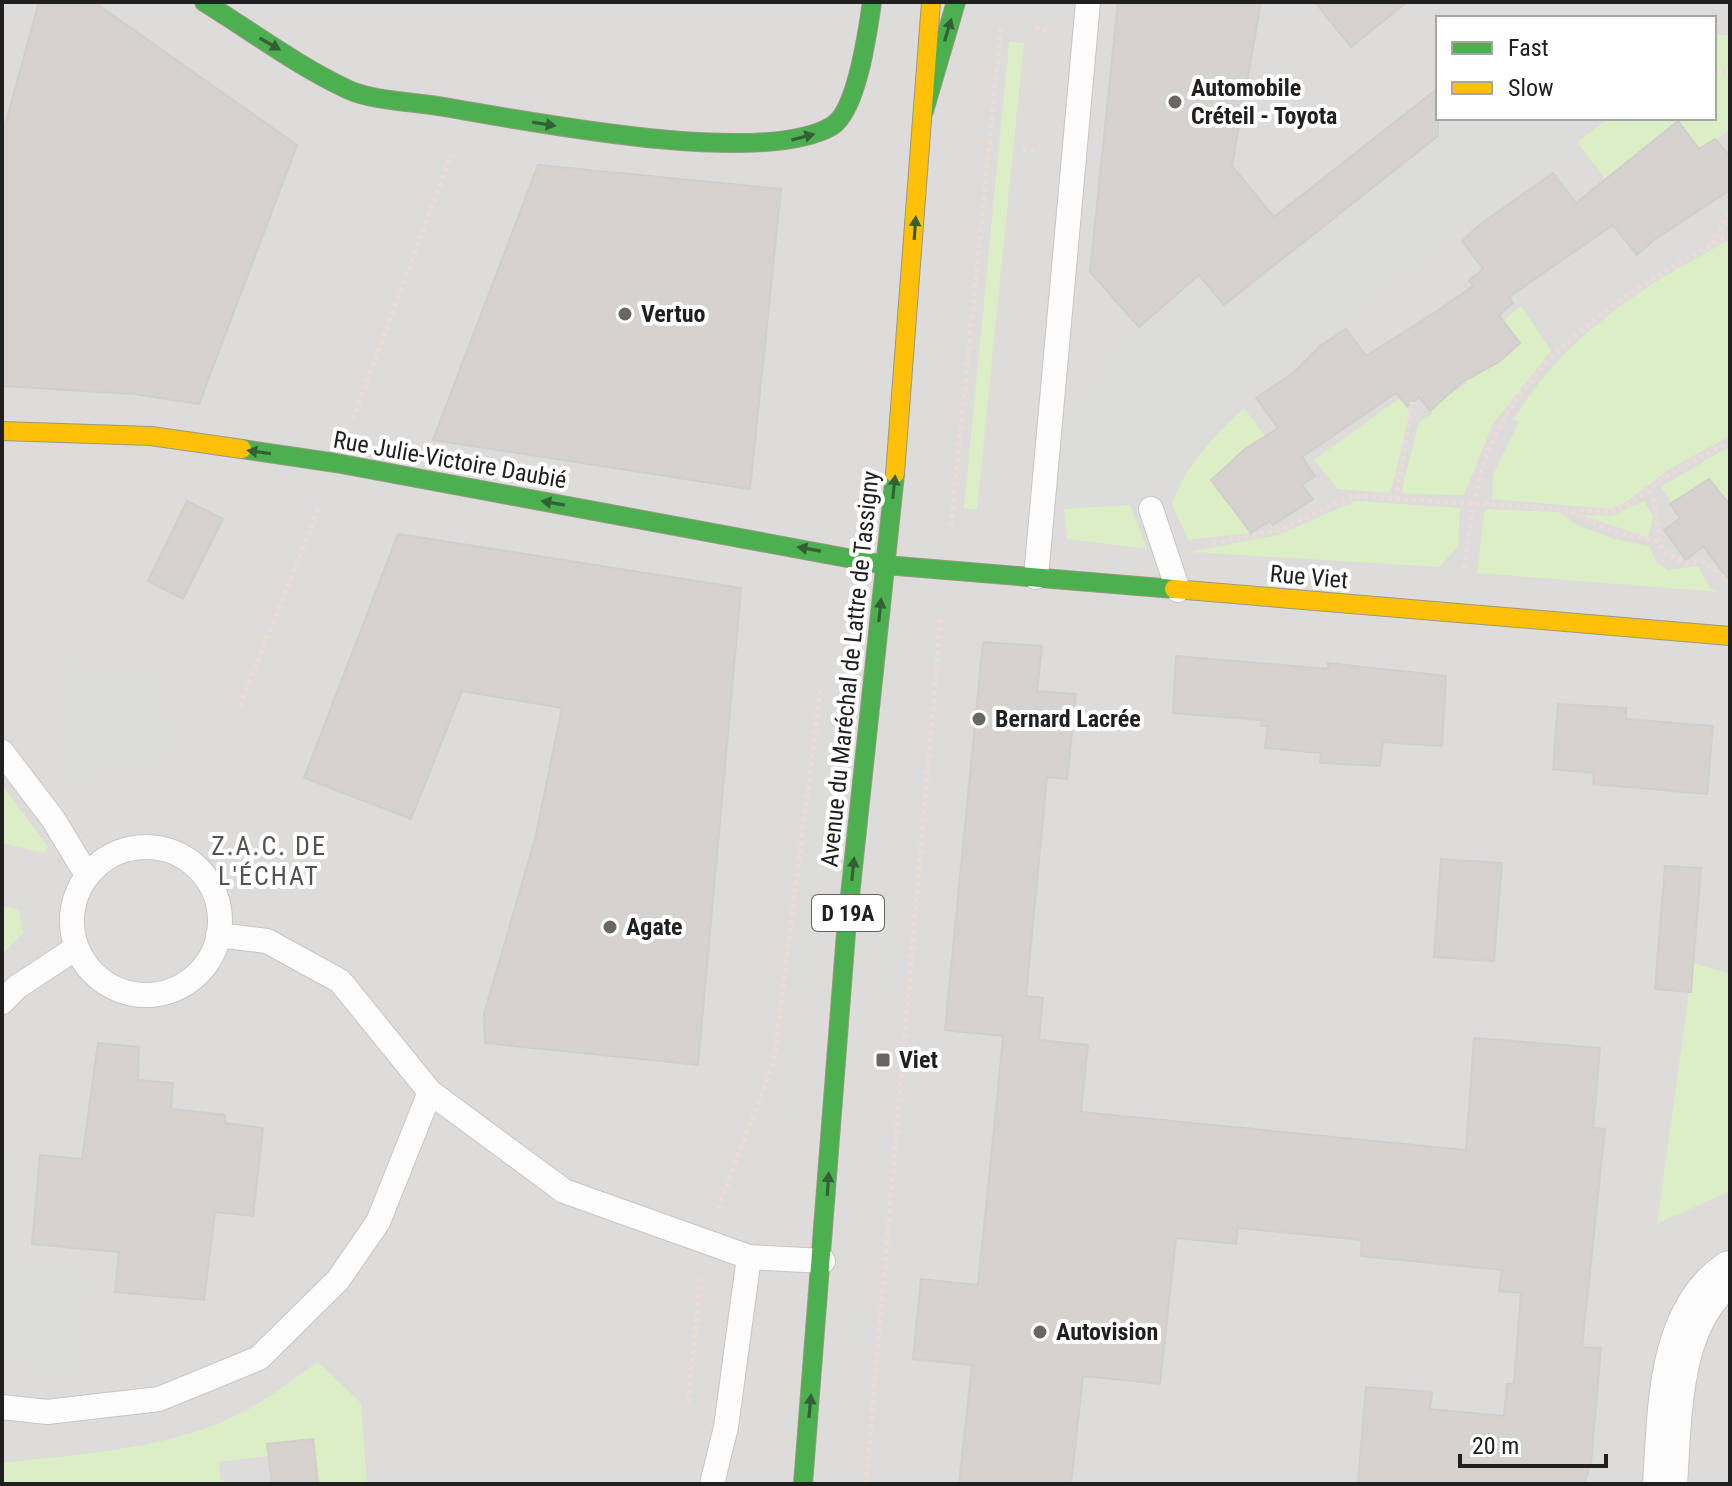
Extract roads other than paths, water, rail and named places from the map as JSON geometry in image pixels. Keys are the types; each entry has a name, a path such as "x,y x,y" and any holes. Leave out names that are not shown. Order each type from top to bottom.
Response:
{"main road":[{"path":"204,2 351,91 467,113 608,134 715,142 800,140 835,125 851,96 866,44 872,2"},
{"name":"Avenue du Maréchal de Lattre de Tassigny","path":"803,1484 823,1261 846,933 902,410 931,2"},
{"path":"924,111 956,2"},
{"name":"Rue Julie-Victoire Daubié","path":"2,431 151,436 336,463 885,565"},
{"name":"Rue Viet","path":"885,565 1728,636"}],"street":[{"path":"1665,1484 1672,1390 1688,1329 1714,1284 1730,1273"}],"lane":[{"path":"1036,577 1088,2"},
{"path":"1151,509 1178,590"},
{"path":"2,752 53,819 87,875"},
{"path":"142,847 165,849 185,858 202,872 213,891 219,912 218,935 212,955 200,973 183,986 163,994 121,992 102,982 87,967 76,948 72,910 87,875 103,861 122,851 142,847"},
{"path":"218,935 267,941 340,981 430,1092 564,1191 749,1257 823,1261"},
{"path":"2,1002 17,987 76,948"},
{"path":"2,1407 47,1412 159,1399 259,1358 338,1280 378,1222 430,1092"},
{"path":"712,1484 726,1427 749,1257"}],"place":[{"name":"Automobile Créteil - Toyota","path":"1175,102"},
{"name":"Vertuo","path":"625,314"},
{"name":"Bernard Lacrée","path":"979,719"},
{"name":"Agate","path":"610,927"},
{"name":"Viet","path":"883,1060"},
{"name":"Autovision","path":"1040,1332"}],"district":[{"name":"Z.A.C. DE L'ÉCHAT","path":"269,861"}]}
